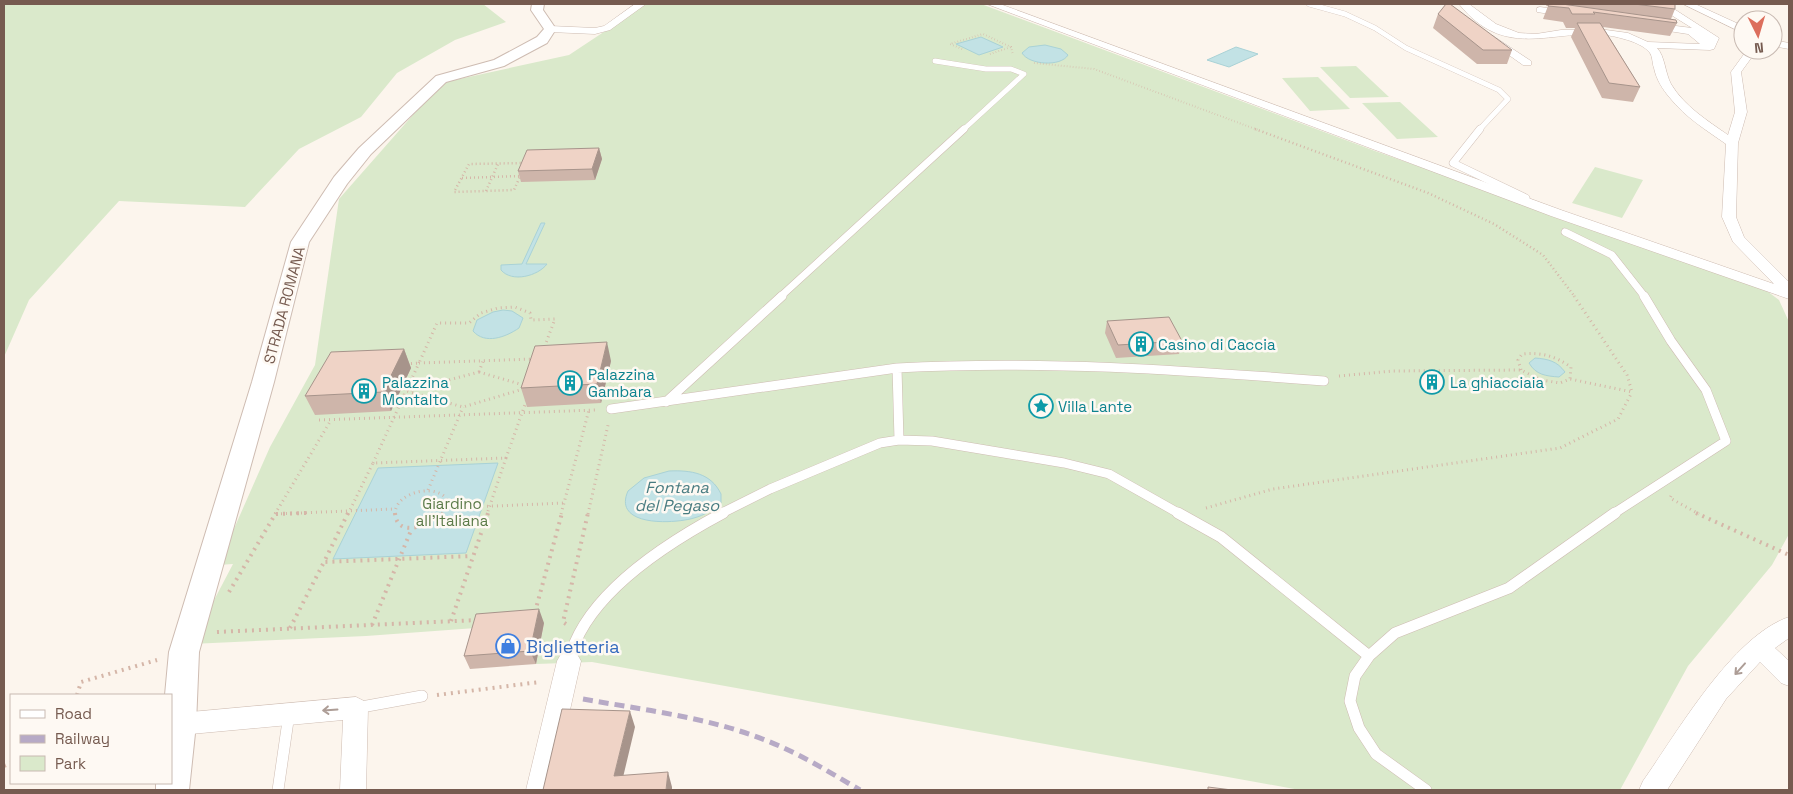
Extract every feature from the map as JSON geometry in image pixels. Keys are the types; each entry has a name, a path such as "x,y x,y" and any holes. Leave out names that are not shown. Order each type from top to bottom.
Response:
{"street":[{"path":"538,4 537,10 550,29 595,31 606,28 641,4"},
{"path":"992,4 1556,213 1789,294"},
{"path":"1634,4 1671,11 1714,38 1710,47"},
{"path":"1688,4 1733,25"},
{"path":"1467,7 1511,34 1540,37 1585,31 1621,35 1648,45 1710,47"},
{"path":"1467,7 1476,25 1527,63"},
{"path":"1540,10 1578,15"},
{"path":"1644,24 1691,31 1710,47"},
{"name":"STRADA ROMANA","path":"172,790 180,724 181,676 184,652 263,382 300,242 340,181 365,151 442,80 499,63 542,40 550,29"},
{"path":"1648,45 1656,53 1657,69 1671,92 1689,113 1732,143"},
{"path":"1745,60 1736,72 1741,112 1732,143 1729,217 1738,239 1784,284 1789,294"},
{"path":"1652,790 1718,692 1759,648 1789,626"},
{"path":"1759,648 1789,676"},
{"path":"539,790 569,661"},
{"path":"180,724 290,713 356,719 353,790"}],"lane":[{"path":"1309,4 1345,14 1368,24 1387,34 1406,48 1500,90 1508,100 1472,137 1453,163 1556,213"},
{"path":"666,402 1024,74 1019,70 1007,68 954,66 935,61"},
{"path":"1426,790 1376,754 1359,728 1350,701 1355,676 1369,656 1396,633 1509,588 1631,501 1696,462 1726,441 1706,390 1671,341 1646,298 1612,255 1565,232"},
{"path":"611,409 897,368 987,364 1081,364 1324,381"},
{"path":"897,368 899,440"},
{"path":"569,661 572,647 579,633 598,607 630,573 655,553 712,517 880,443 899,440 932,441 1064,463 1109,474 1221,537 1369,656"},
{"path":"356,719 422,696"},
{"path":"278,790 290,713"}],"path":[{"path":"964,51 950,44 984,34 1011,47"},
{"path":"986,55 1011,47"},
{"path":"1011,47 1013,58"},
{"path":"1032,63 1094,69 1428,193 1494,224 1544,255 1627,375 1632,392 1618,419 1560,448 1273,489 1182,515"},
{"path":"526,163 514,190 454,192 469,164 498,164 526,163"},
{"path":"486,191 498,164"},
{"path":"462,178 520,176"},
{"path":"290,628 396,417 437,323 469,322 477,314 495,308 522,309 530,313 531,320 555,319 543,350"},
{"path":"1521,370 1518,360 1522,354 1536,352 1555,356 1571,367 1570,379"},
{"path":"399,365 540,358"},
{"path":"479,372 483,361"},
{"path":"1324,381 1342,375 1393,371 1521,370 1541,380 1560,383 1570,379 1632,392"},
{"path":"407,391 479,372 531,386"},
{"path":"407,391 464,407 531,386"},
{"path":"451,621 531,386"},
{"path":"428,490 464,407"},
{"path":"318,420 611,409 563,622 579,633"},
{"path":"534,617 589,410"},
{"path":"225,599 331,420"},
{"path":"373,463 506,458"},
{"path":"1696,462 1670,498 1704,517 1789,555"},
{"path":"447,508 447,500 444,495 428,490 408,496 394,509 393,517 402,526 412,528 433,521 447,508 565,503"},
{"path":"275,514 394,509"},
{"path":"372,625 412,528"},
{"path":"324,562 472,556"},
{"path":"215,632 488,619"},
{"path":"77,694 81,682 184,652"},
{"path":"422,696 530,683"}],"green space":[{"path":"4,4 483,4 506,22 455,40 397,73 361,117 299,149 245,207 119,201 29,300 4,357"},
{"name":"Villa Lante","path":"646,4 981,4 1375,151 1763,288 1779,300 1789,322 1789,534 1772,565 1688,666 1620,790 1300,790 592,662 536,664 544,623 366,636 191,644 233,564 218,565 270,447 315,365 339,199 441,83 569,55"},
{"path":"1356,66 1389,97 1350,98 1320,67"},
{"path":"1318,77 1350,109 1310,111 1282,78"},
{"path":"1400,102 1438,137 1397,139 1362,103"},
{"path":"1595,167 1643,180 1622,218 1572,203"}],"water":[{"path":"981,37 1003,47 979,55 956,44"},
{"path":"1045,45 1061,49 1068,55 1059,61 1045,63 1031,60 1022,53 1029,47"},
{"path":"1236,47 1258,54 1229,67 1207,60"},
{"path":"541,223 545,223 526,264 547,264 531,275 518,277 506,274 501,270 501,265 522,264"},
{"path":"512,311 523,318 519,328 502,337 489,339 483,338 473,331 477,320 493,312"},
{"path":"1535,358 1552,361 1565,372 1559,377 1542,374 1529,363"},
{"path":"498,463 466,553 333,559 378,468"},
{"name":"Fontana del Pegaso","path":"669,471 692,472 706,477 717,487 721,494 721,503 698,517 685,520 660,522 637,517 629,511 625,503 628,491 644,478"}],"building":[{"path":"1446,4 1450,4 1512,50 1483,50 1438,14"},
{"path":"1549,4 1562,4 1676,20 1677,23 1593,12 1595,14 1572,14 1569,8 1548,6"},
{"path":"1634,4 1675,4 1675,9"},
{"path":"1577,23 1600,23 1640,87 1609,83"},
{"path":"599,148 592,169 518,171 527,150"},
{"path":"1169,317 1182,341 1118,345 1107,321"},
{"path":"607,342 597,384 521,388 535,346"},
{"path":"404,349 383,392 305,396 331,352"},
{"path":"539,609 530,651 464,656 476,614"},
{"path":"562,709 630,711 614,776 668,772 666,790 543,790"},
{"path":"1208,787 1232,790 1208,790"}],"railway":[{"path":"583,699 675,715 743,732 790,751 860,790"}],"place":[{"name":"Casino di Caccia","path":"1141,344"},
{"name":"La ghiacciaia","path":"1432,382"},
{"name":"Palazzina Gambara","path":"570,383"},
{"name":"Palazzina Montalto","path":"364,391"},
{"name":"Villa Lante","path":"1041,406"},
{"name":"Biglietteria","path":"508,646"}],"park label":[{"name":"Giardino all'Italiana","path":"452,512"}]}
